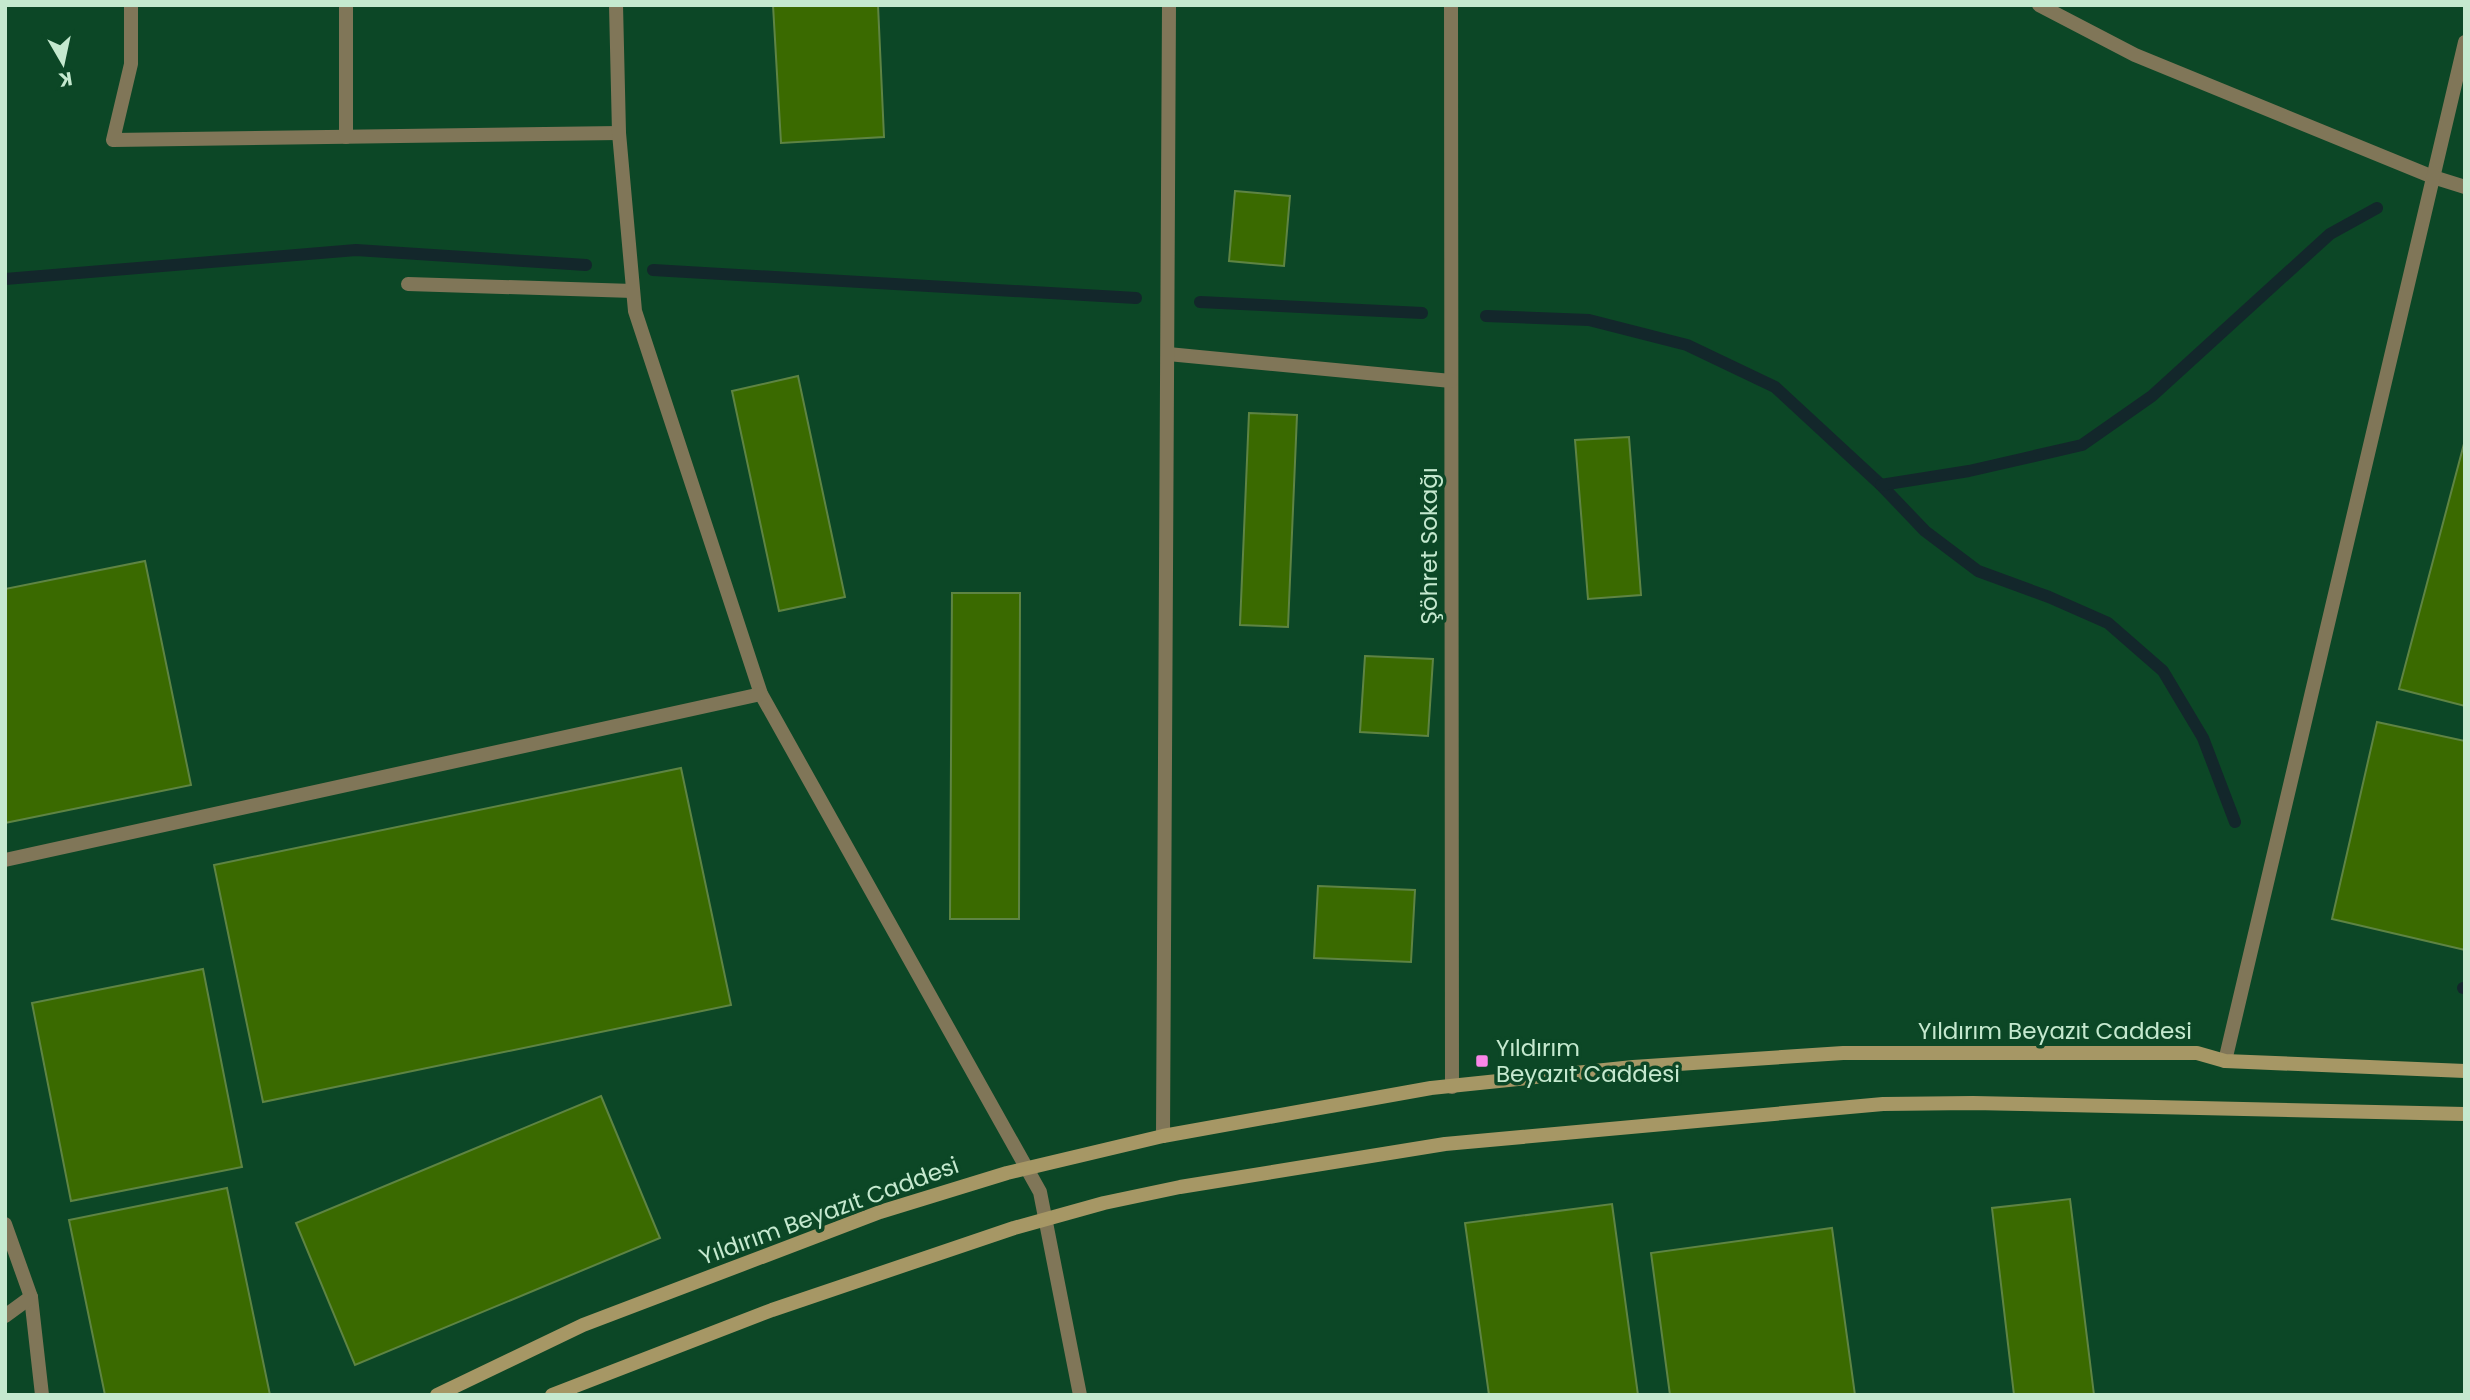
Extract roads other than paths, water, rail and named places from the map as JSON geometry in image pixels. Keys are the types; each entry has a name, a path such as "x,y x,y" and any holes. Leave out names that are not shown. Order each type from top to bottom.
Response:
{"main road":[{"name":"Yıldırım Beyazıt Caddesi","path":"437,1395 595,1321 880,1212 1027,1169 1163,1136 1431,1088 1633,1067 1843,1053 2197,1053 2225,1061 2465,1071"},
{"path":"552,1395 772,1310 1046,1219 1180,1187 1445,1144 1883,1104 1973,1102 2465,1114"}],"street":[{"path":"131,5 131,64 113,140 619,133"},
{"path":"346,5 346,137"},
{"path":"616,5 619,133 635,311 761,694 1040,1192 1080,1395"},
{"path":"1163,1136 1169,5"},
{"name":"Şöhret Sokağı","path":"1451,5 1452,1087"},
{"path":"2039,5 2135,55 2433,177 2465,187"},
{"path":"2225,1061 2465,42"},
{"path":"408,284 633,290"},
{"path":"1168,354 1451,381"},
{"path":"5,860 761,694"},
{"path":"5,1224 31,1297 42,1395"},
{"path":"5,1316 31,1297"}],"waterway":[{"path":"1881,485 1969,471 2082,445 2152,396 2330,234 2377,208"},
{"path":"5,279 356,250 586,265"},
{"path":"653,270 1136,298"},
{"path":"1200,302 1422,313"},
{"path":"1486,316 1589,320 1687,345 1775,387 1881,485 1925,531 1978,571 2049,597 2108,623 2163,671 2203,738 2235,822"}],"place":[{"name":"Yıldırım Beyazıt Caddesi","path":"1482,1061"}]}
